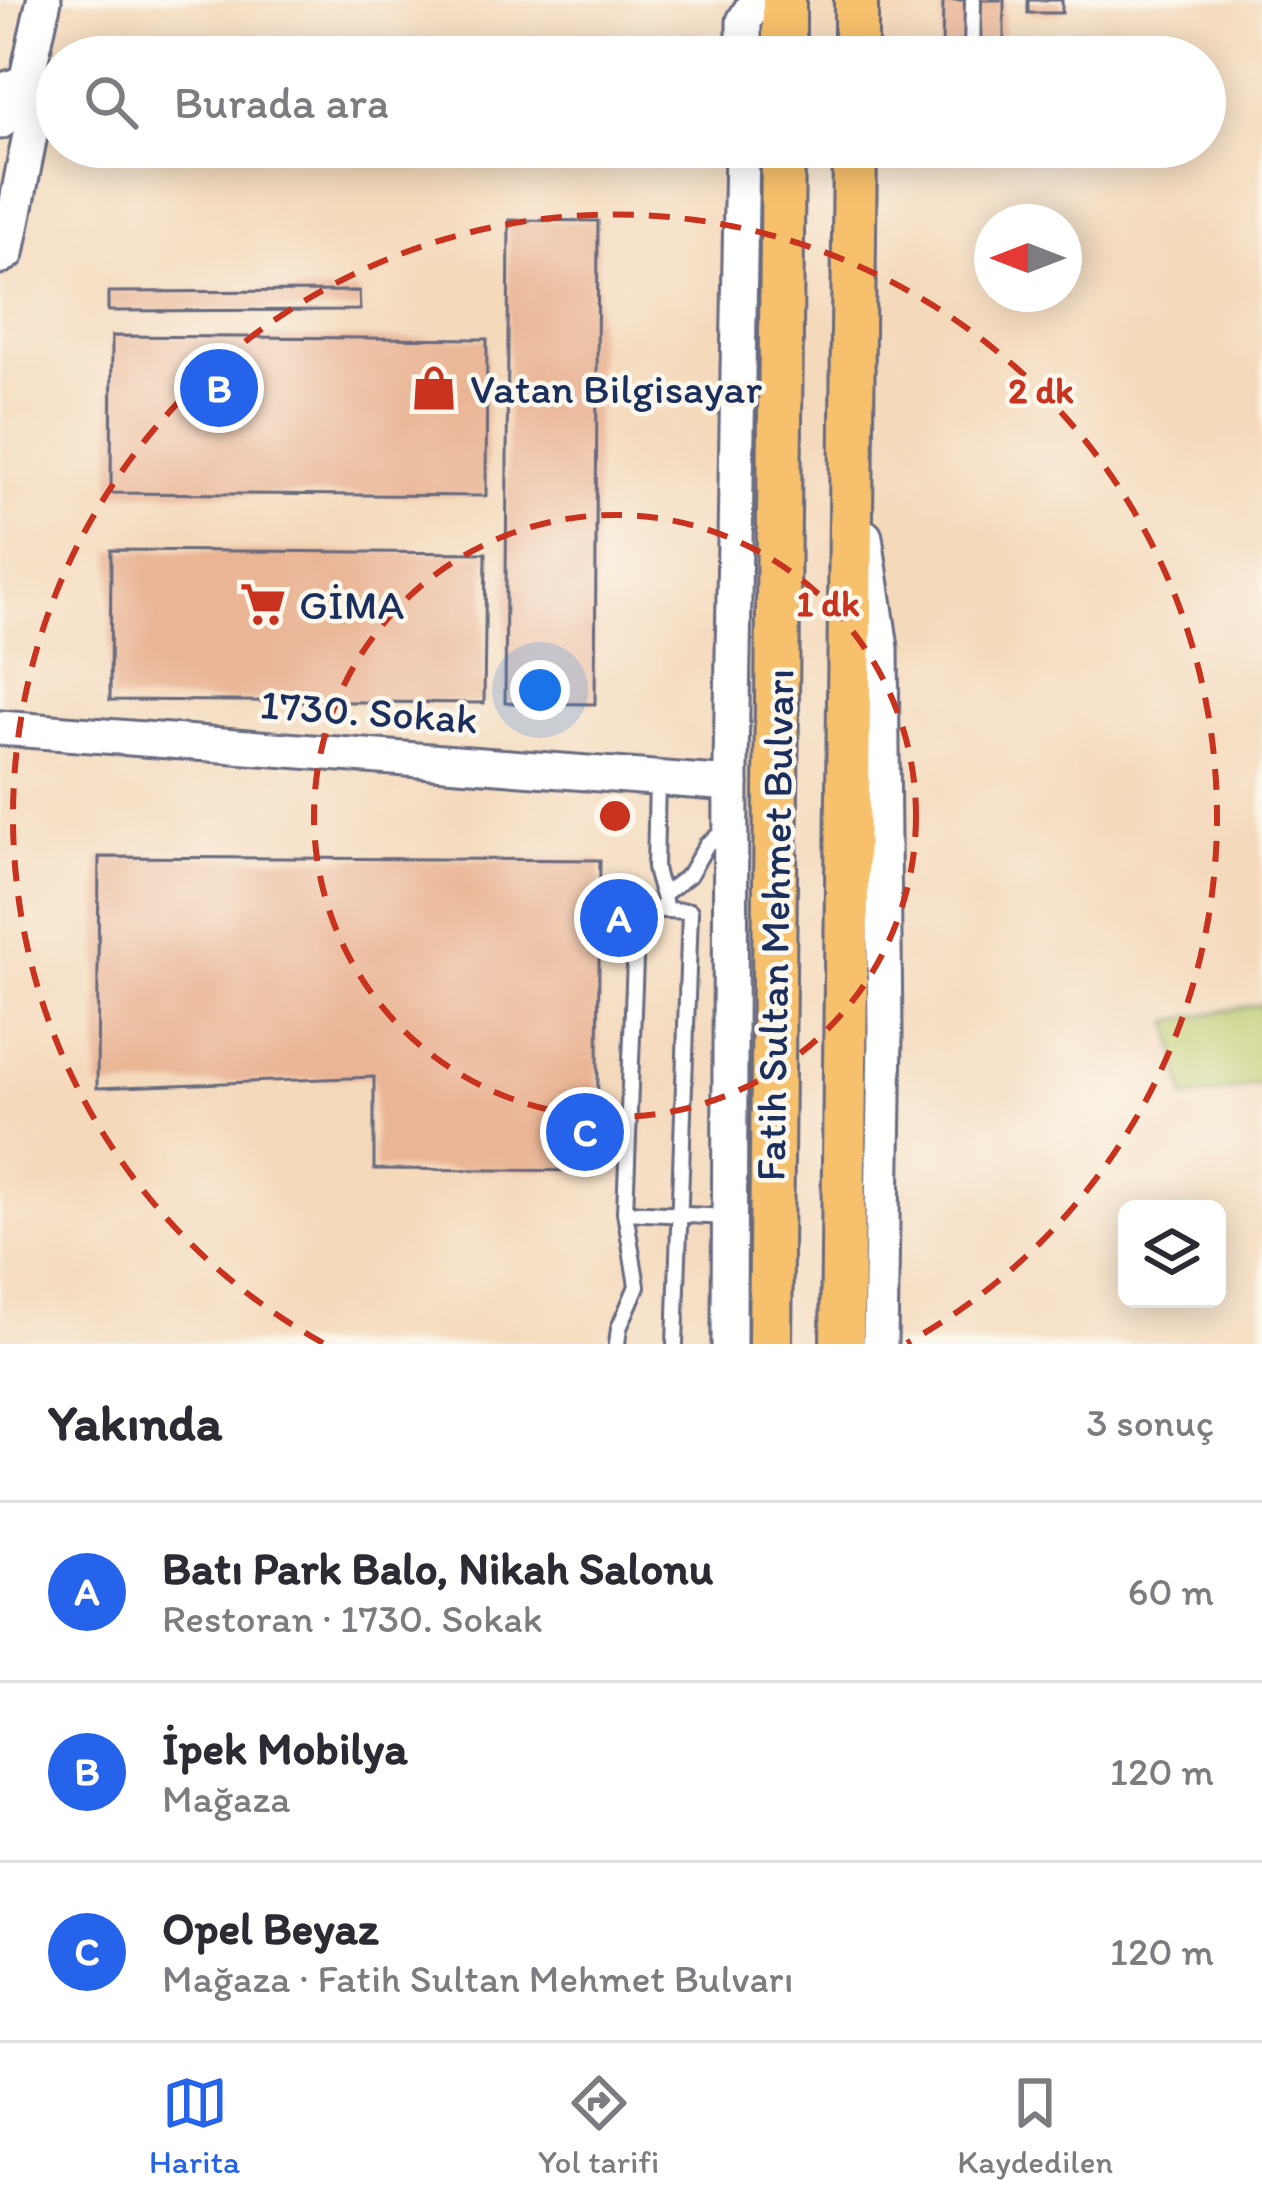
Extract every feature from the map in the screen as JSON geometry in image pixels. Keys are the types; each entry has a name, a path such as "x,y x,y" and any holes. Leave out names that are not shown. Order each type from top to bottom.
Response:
{"highway":[{"path":"784,0 784,36"},
{"path":"856,0 856,36"},
{"name":"Fatih Sultan Mehmet Bulvarı","path":"770,1344 783,168"},
{"name":"Fatih Sultan Mehmet Bulvarı","path":"842,1344 859,168"}],"street":[{"path":"36,36 44,0"},
{"path":"744,36 744,21 757,0"},
{"path":"36,36 26,82 36,97"},
{"path":"0,122 6,89 26,82"},
{"path":"0,257 7,253 36,104"},
{"path":"729,1344 731,784 742,168"},
{"path":"852,440 881,647 885,1034 880,1344"},
{"name":"1730. Sokak","path":"0,728 731,784"},
{"path":"731,1016 776,837"}],"lane":[{"path":"972,36 973,0"},
{"path":"657,778 655,867 665,893 665,910"},
{"path":"665,893 689,875 714,837 731,826"},
{"path":"617,1344 638,1276 625,1211 637,909 690,911 675,1344"},
{"path":"625,1211 729,1217"}],"green space":[{"path":"1262,1004 1262,1084 1185,1099 1170,1021"}],"building":[{"path":"943,0 1004,0 1004,36 942,36"},
{"path":"1028,0 1062,0 1062,13 1028,13"},
{"path":"509,220 598,221 595,704 505,703"},
{"path":"359,291 360,310 108,311 108,292"},
{"path":"112,336 487,339 486,496 111,493"},
{"path":"111,550 486,553 484,703 110,700"},
{"path":"99,857 600,860 597,1171 374,1169 374,1077 97,1088"}],"place":[{"name":"İpek Mobilya","path":"219,388"},
{"name":"Vatan Bilgisayar","path":"434,388"},
{"name":"GİMA","path":"263,604"},
{"name":"Batı Park Balo, Nikah Salonu","path":"619,918"},
{"name":"Opel Beyaz","path":"585,1132"}]}
